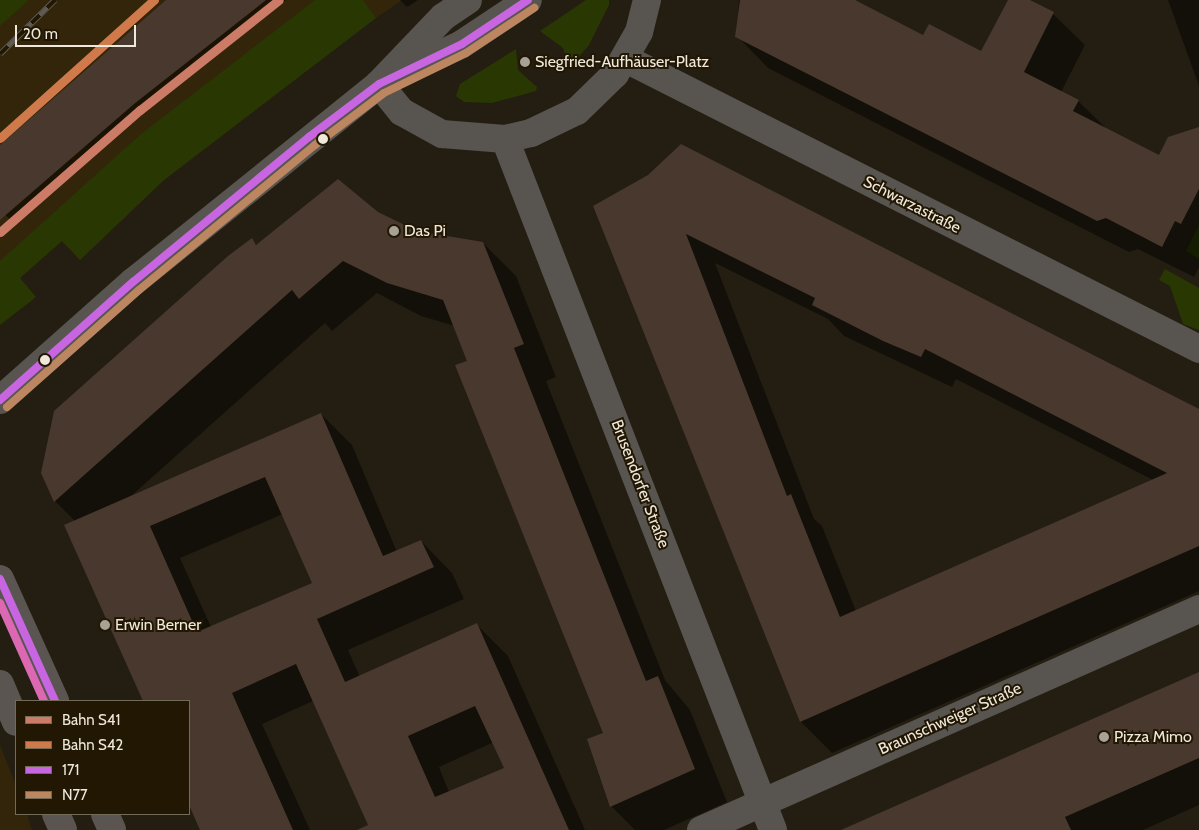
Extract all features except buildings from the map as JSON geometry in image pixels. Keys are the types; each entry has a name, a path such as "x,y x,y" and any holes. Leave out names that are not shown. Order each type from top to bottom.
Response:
{"main road":[{"path":"0,579 55,700"},
{"path":"0,684 15,720"},
{"path":"56,815 63,830"},
{"path":"105,815 112,830"}],"street":[{"path":"0,400 140,276 379,84 443,17 468,0"},
{"path":"379,84 462,44 528,0"},
{"path":"379,84 419,125 442,134 505,139 532,133 577,110 626,59 647,0"},
{"name":"Schwarzastraße","path":"626,59 1199,349"},
{"name":"Brusendorfer Straße","path":"505,139 764,802 773,830"},
{"name":"Braunschweiger Straße","path":"701,830 1199,610"}],"shaded area":[{"path":"0,0 402,0 327,52 164,180 80,260 62,241 20,278 36,297 0,325"},
{"path":"0,745 15,782 15,815 27,815 32,830 0,830"}],"green space":[{"path":"0,0 29,0 0,26"},
{"path":"315,0 363,0 376,18 164,180 80,260 62,241 20,278 36,297 0,325 0,261 141,134"},
{"path":"586,0 609,0 609,5 589,45 570,67 563,48 540,31"},
{"path":"516,49 518,70 537,87 536,91 492,103 464,102 456,96 460,84"},
{"path":"1199,225 1199,259 1186,251"},
{"path":"1165,269 1199,288 1199,330 1183,324 1170,286 1159,280"}],"railway":[{"path":"0,54 55,0"}],"rail line":[{"name":"S42","path":"0,138 154,0"},
{"name":"S41","path":"0,232 140,110 279,0"}],"transit line":[{"name":"171","path":"0,400 133,282 309,137 379,84 462,44 528,0"},
{"name":"N77","path":"7,407 139,290 315,145 384,93 466,53 534,8"},
{"name":"171","path":"0,579 55,700"},
{"path":"0,603 44,700"}],"place":[{"name":"Siegfried-Aufhäuser-Platz","path":"525,62"},
{"name":"Das Pi","path":"394,231"},
{"name":"Erwin Berner","path":"105,625"},
{"name":"Pizza Mimo","path":"1104,737"}]}
